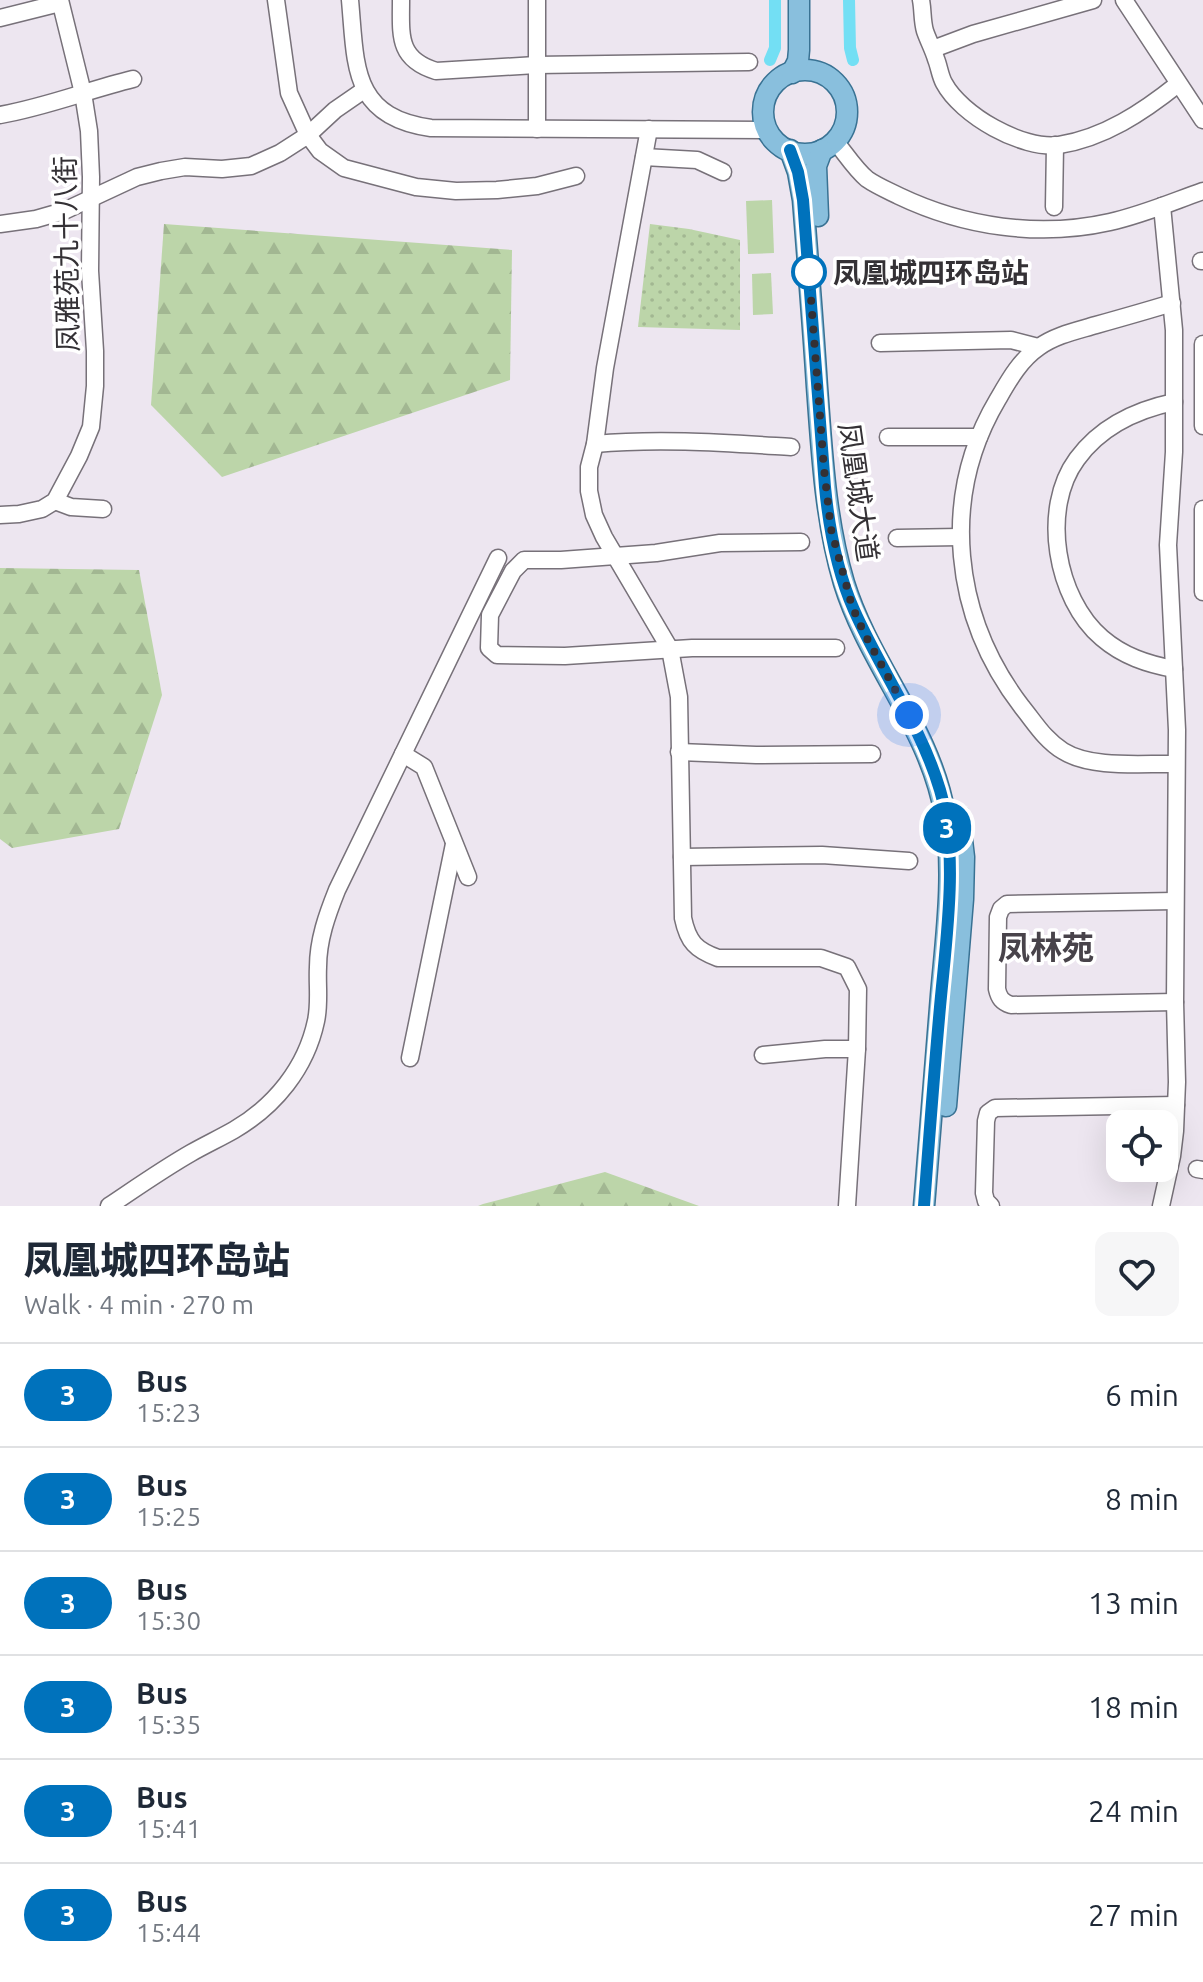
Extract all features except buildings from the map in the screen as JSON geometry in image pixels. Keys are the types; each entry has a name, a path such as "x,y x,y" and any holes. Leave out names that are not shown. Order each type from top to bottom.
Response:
{"main road":[{"path":"792,73 798,61 799,0"},
{"path":"812,0 813,53 819,72"},
{"path":"819,72 832,79 847,102 848,116 844,129 829,145 806,154 790,150 767,130 763,116 764,102 779,79 792,73 819,72"},
{"name":"凤凰城大道","path":"829,145 816,166 817,200 837,479 849,549 858,585 871,617 938,746 961,826 963,899 938,1206"},
{"name":"凤凰城大道","path":"790,150 803,200 822,457 834,544 852,606 909,715 935,775 948,836 949,890 924,1206"}],"street":[{"path":"276,0 289,93 308,135 320,151 344,168 416,187 456,191 537,186 576,176"},
{"path":"350,0 356,65 364,90 376,106 392,118 411,126 767,130"},
{"path":"401,0 403,44 410,57 422,67 436,71 536,65 749,62"},
{"path":"537,0 537,129"},
{"path":"921,0 925,31 944,83 978,118 1030,142 1055,145 1080,140 1120,124 1155,103 1178,84"},
{"path":"933,49 973,34 1093,0"},
{"path":"1124,0 1203,120"},
{"path":"0,18 60,1"},
{"name":"凤雅苑九十八街","path":"55,501 66,485 91,427 95,386 89,131 83,93 60,1"},
{"path":"0,115 133,79"},
{"path":"0,224 64,211 137,177 161,171 185,167 222,169 251,166 280,153 308,135 335,110 364,90"},
{"path":"649,129 605,368 589,467 589,491 594,515 670,649 679,697 683,918 686,932 705,953 718,958 821,958 847,967 858,989 847,1206"},
{"path":"829,145 865,177 915,204 968,221 1024,229 1081,227 1108,222 1203,191"},
{"path":"1054,207 1055,145"},
{"path":"644,157 697,160 723,172"},
{"path":"1161,1206 1172,1156 1176,1105 1176,764 1168,545 1174,452 1174,330 1162,206"},
{"path":"1172,303 1059,336 1038,347 1021,364 992,409 979,437 964,492 960,537 963,577 972,615 986,652 1006,686 1045,737 1065,752 1088,761 1176,764"},
{"path":"880,343 1011,340 1038,347"},
{"path":"1203,344 1203,426"},
{"path":"1174,402 1129,416 1099,436 1074,462 1063,487 1057,514 1061,568 1070,594 1084,618 1101,638 1123,653 1147,664 1174,669"},
{"path":"888,437 979,437"},
{"path":"595,444 671,441 791,447"},
{"path":"0,515 42,509 55,501 71,507 103,509"},
{"path":"1203,509 1203,592"},
{"path":"897,538 960,537"},
{"path":"801,542 720,543 656,553 524,560 518,563 490,615 489,648 497,655 516,656 670,649 836,648"},
{"path":"109,1206 190,1153 259,1114 279,1095 295,1073 308,1048 316,1021 318,966 327,915 498,558"},
{"path":"679,752 872,754"},
{"path":"403,754 424,767 468,877"},
{"path":"410,1058 454,844"},
{"path":"682,857 822,855 909,861"},
{"path":"1175,901 1007,904 998,917 997,989 1004,1003 1011,1005 1175,1002"},
{"path":"763,1055 857,1049"},
{"path":"991,1206 984,1193 986,1121 988,1113 995,1108 1176,1105"}],"green space":[{"path":"772,200 774,253 748,254 746,201"},
{"path":"164,224 512,250 510,380 222,477 151,405"},
{"path":"650,224 740,240 740,330 638,327"},
{"path":"771,273 773,314 753,315 752,274"},
{"path":"0,568 139,570 162,695 119,829 12,848 0,839"},
{"path":"605,1172 699,1206 478,1206 483,1204"}],"waterway":[{"path":"770,60 775,48 775,0"},
{"path":"849,0 853,60"}],"bus line":[{"name":"3","path":"790,150 795,159 803,200 825,487 831,529 852,606 909,715 935,775 948,836 949,890 924,1206"}],"place":[{"name":"凤凰城四环岛站","path":"809,272"}],"district":[{"name":"凤林苑","path":"1046,947"}],"route":[{"path":"809,272 831,529 852,606 909,715"}]}
